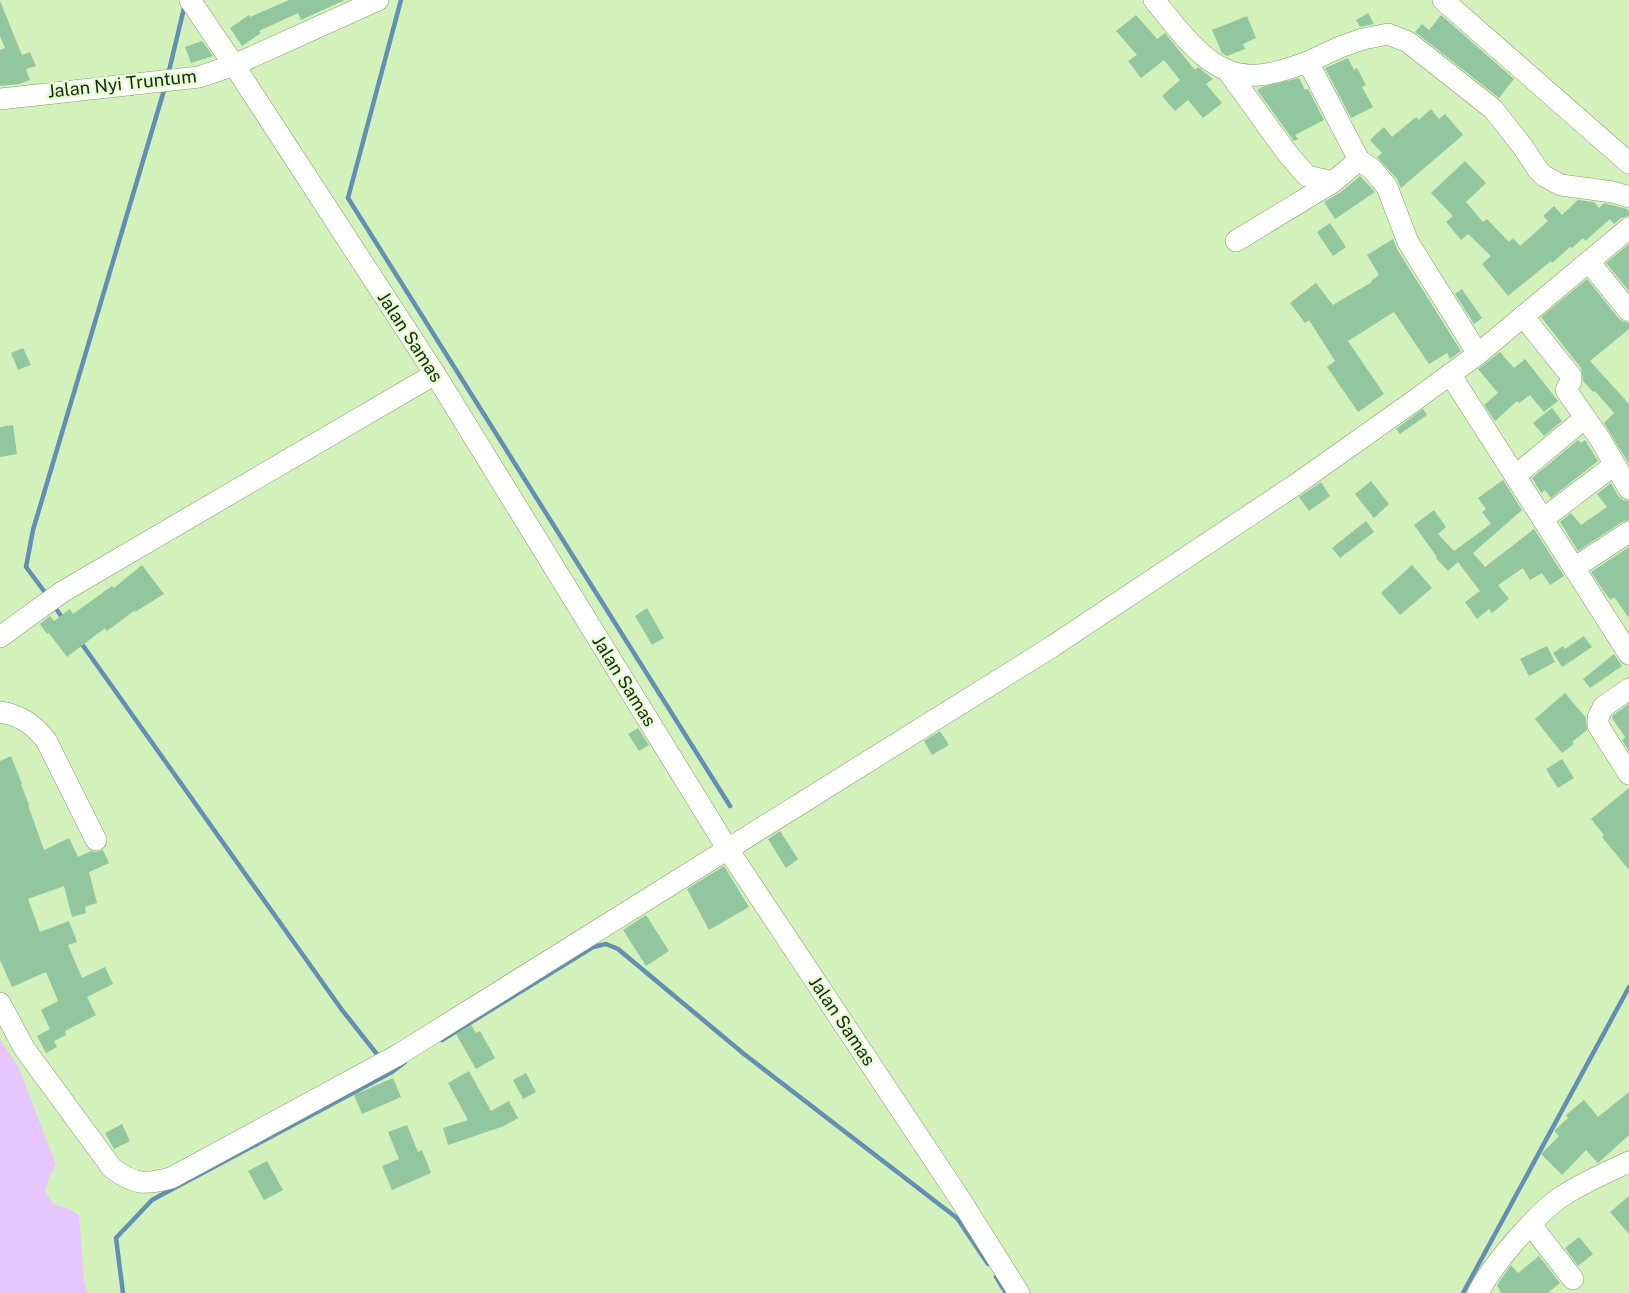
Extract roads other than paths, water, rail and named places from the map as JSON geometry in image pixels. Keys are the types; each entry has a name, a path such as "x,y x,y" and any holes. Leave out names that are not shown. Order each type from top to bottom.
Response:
{"street":[{"name":"Jalan Nyi Truntum","path":"0,99 46,92 199,77 234,65 378,0"},
{"path":"1154,0 1201,54 1212,63 1244,75 1259,76 1308,62 1340,46 1363,39 1388,34 1408,42 1493,109 1544,176 1561,185 1613,192 1629,197"},
{"path":"1443,0 1629,163"},
{"name":"Jalan Samas","path":"192,5 234,65 435,374 727,848 960,1199 1019,1293"},
{"path":"1308,62 1359,160 1372,169 1387,187 1408,242 1478,354"},
{"path":"1227,70 1287,153 1307,176 1332,182"},
{"path":"1236,241 1332,182 1359,160"},
{"path":"0,1003 24,1048 112,1168 127,1179 150,1183 171,1178 398,1055 1053,646 1298,484 1478,354 1629,228"},
{"path":"1589,262 1629,311"},
{"path":"1523,316 1571,376 1571,381 1566,390 1629,489"},
{"path":"0,637 62,592 435,374"},
{"path":"1450,374 1627,648"},
{"path":"1515,476 1585,418"},
{"path":"1542,519 1614,465"},
{"path":"1574,568 1629,532"},
{"path":"1629,689 1603,707 1598,718 1598,725 1629,774"},
{"path":"0,712 23,719 36,728 46,740 96,840"},
{"path":"1478,1293 1483,1283 1504,1256 1531,1225 1558,1199 1629,1162"},
{"path":"1531,1225 1573,1280"}],"waterway":[{"path":"401,0 348,198 730,806"},
{"path":"168,75 185,4"},
{"path":"47,595 26,567 33,530 165,87"},
{"path":"54,606 64,620"},
{"path":"79,640 342,1010 380,1058"},
{"path":"442,1040 593,947 606,944 618,949 744,1054 957,1218 988,1264"},
{"path":"1463,1293 1629,987"},
{"path":"123,1293 116,1238 152,1200 392,1072 405,1062"},
{"path":"996,1277 1006,1293"}]}
